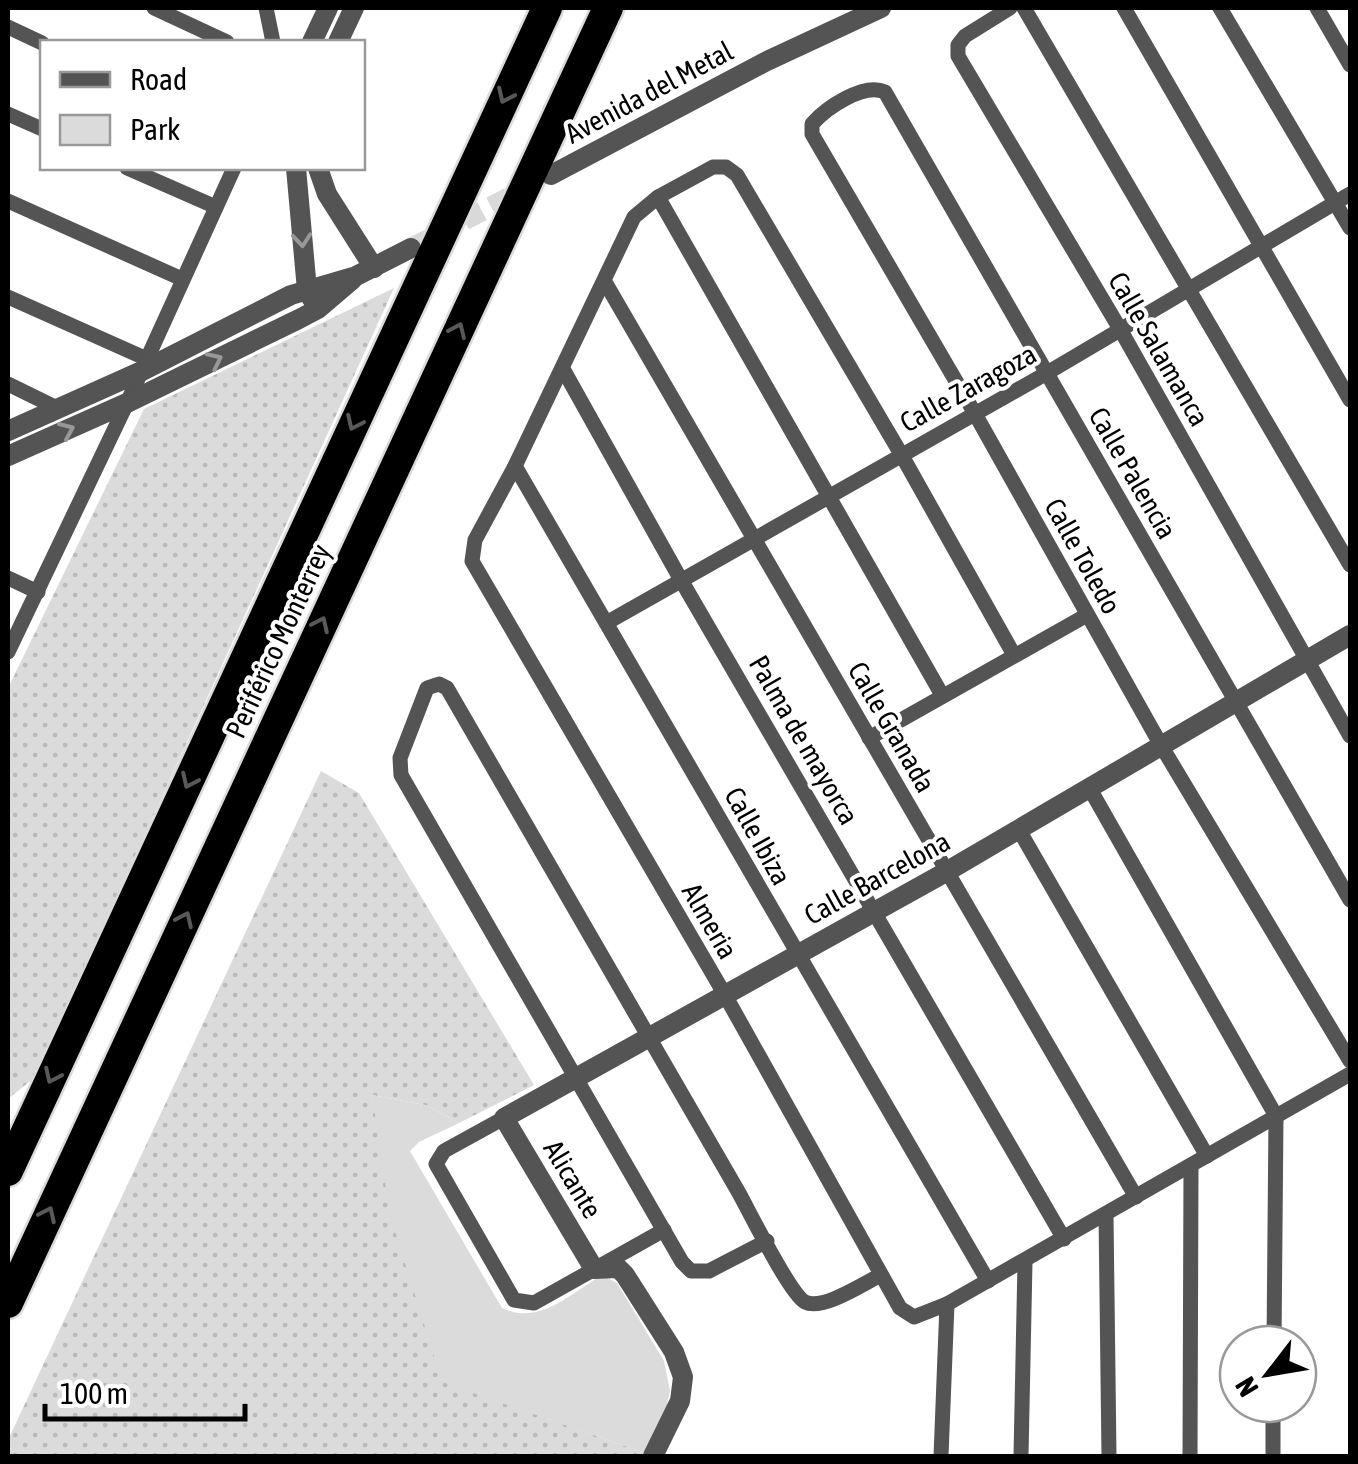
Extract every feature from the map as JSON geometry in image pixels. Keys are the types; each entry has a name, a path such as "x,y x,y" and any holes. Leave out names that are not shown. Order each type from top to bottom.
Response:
{"highway":[{"name":"Periférico Monterrey","path":"8,1171 546,8"},
{"name":"Periférico Monterrey","path":"8,1303 608,8"}],"street":[{"path":"154,8 224,40"},
{"path":"266,8 272,40"},
{"path":"313,40 328,8"},
{"path":"339,40 354,8"},
{"name":"Avenida del Metal","path":"552,176 765,62 881,8"},
{"name":"Calle Salamanca","path":"1010,8 965,36 958,45 958,56 1120,329 1350,736"},
{"path":"1024,8 1350,565"},
{"path":"1124,8 1350,400"},
{"path":"1220,8 1343,198 1350,228"},
{"path":"1317,8 1350,65"},
{"path":"8,26 40,42"},
{"name":"Calle Palencia","path":"862,91 876,88 885,92 1350,900"},
{"name":"Calle Toledo","path":"862,91 818,117 812,124 812,134 1162,747 1350,1061"},
{"path":"8,114 40,129"},
{"path":"515,466 634,217 658,197 713,167 726,167 737,175 1014,656"},
{"path":"133,170 216,207"},
{"path":"8,652 233,170"},
{"path":"296,170 307,290 318,309"},
{"path":"298,190 321,176 365,272"},
{"path":"658,197 942,695"},
{"name":"Calle Zaragoza","path":"608,622 1047,373 1343,198"},
{"path":"8,201 182,279"},
{"path":"8,431 307,290 365,272 411,248"},
{"path":"8,456 127,403 318,309 365,272"},
{"name":"Calle Granada","path":"605,282 1136,1198"},
{"path":"8,297 144,365"},
{"name":"Palma de mayorca","path":"563,369 1064,1239"},
{"path":"8,384 58,408"},
{"name":"Almeria","path":"515,466 475,540 472,561 725,995 900,1308 914,1317 947,1304"},
{"name":"Calle Ibiza","path":"515,466 988,1282"},
{"path":"8,578 38,592"},
{"path":"869,738 1087,615"},
{"name":"Calle Barcelona","path":"594,1268 534,1302 514,1300 437,1169 436,1159 444,1150 946,872 1350,635"},
{"path":"767,1241 709,1271 699,1273 686,1267 404,782 400,758 427,688 439,684 447,688 767,1241 797,1296 809,1304 824,1304 881,1274"},
{"path":"1090,789 1276,1116 1274,1324"},
{"path":"1018,830 1207,1156"},
{"path":"941,1456 947,1304 1350,1074"},
{"name":"Alicante","path":"504,1118 594,1268"},
{"path":"1190,1456 1191,1166"},
{"path":"1106,1215 1109,1456"},
{"path":"594,1268 664,1230"},
{"path":"1022,1456 1025,1262"},
{"path":"594,1268 618,1268 625,1274 681,1364 680,1401 652,1456"},
{"path":"1273,1456 1274,1424"}],"green space":[{"path":"394,288 34,1078 8,1099 8,688 144,409"},
{"path":"321,771 359,793 534,1085 459,1123 425,1105 372,1095 442,1381 645,1453 642,1456 8,1456 8,1440"},
{"path":"372,1095 425,1105 459,1123 419,1142 410,1151 502,1308 516,1313 541,1310 602,1275 617,1283 664,1361 670,1391 666,1410 645,1453 442,1382 390,1215"}],"tunnel":[{"path":"411,248 525,189"}]}
